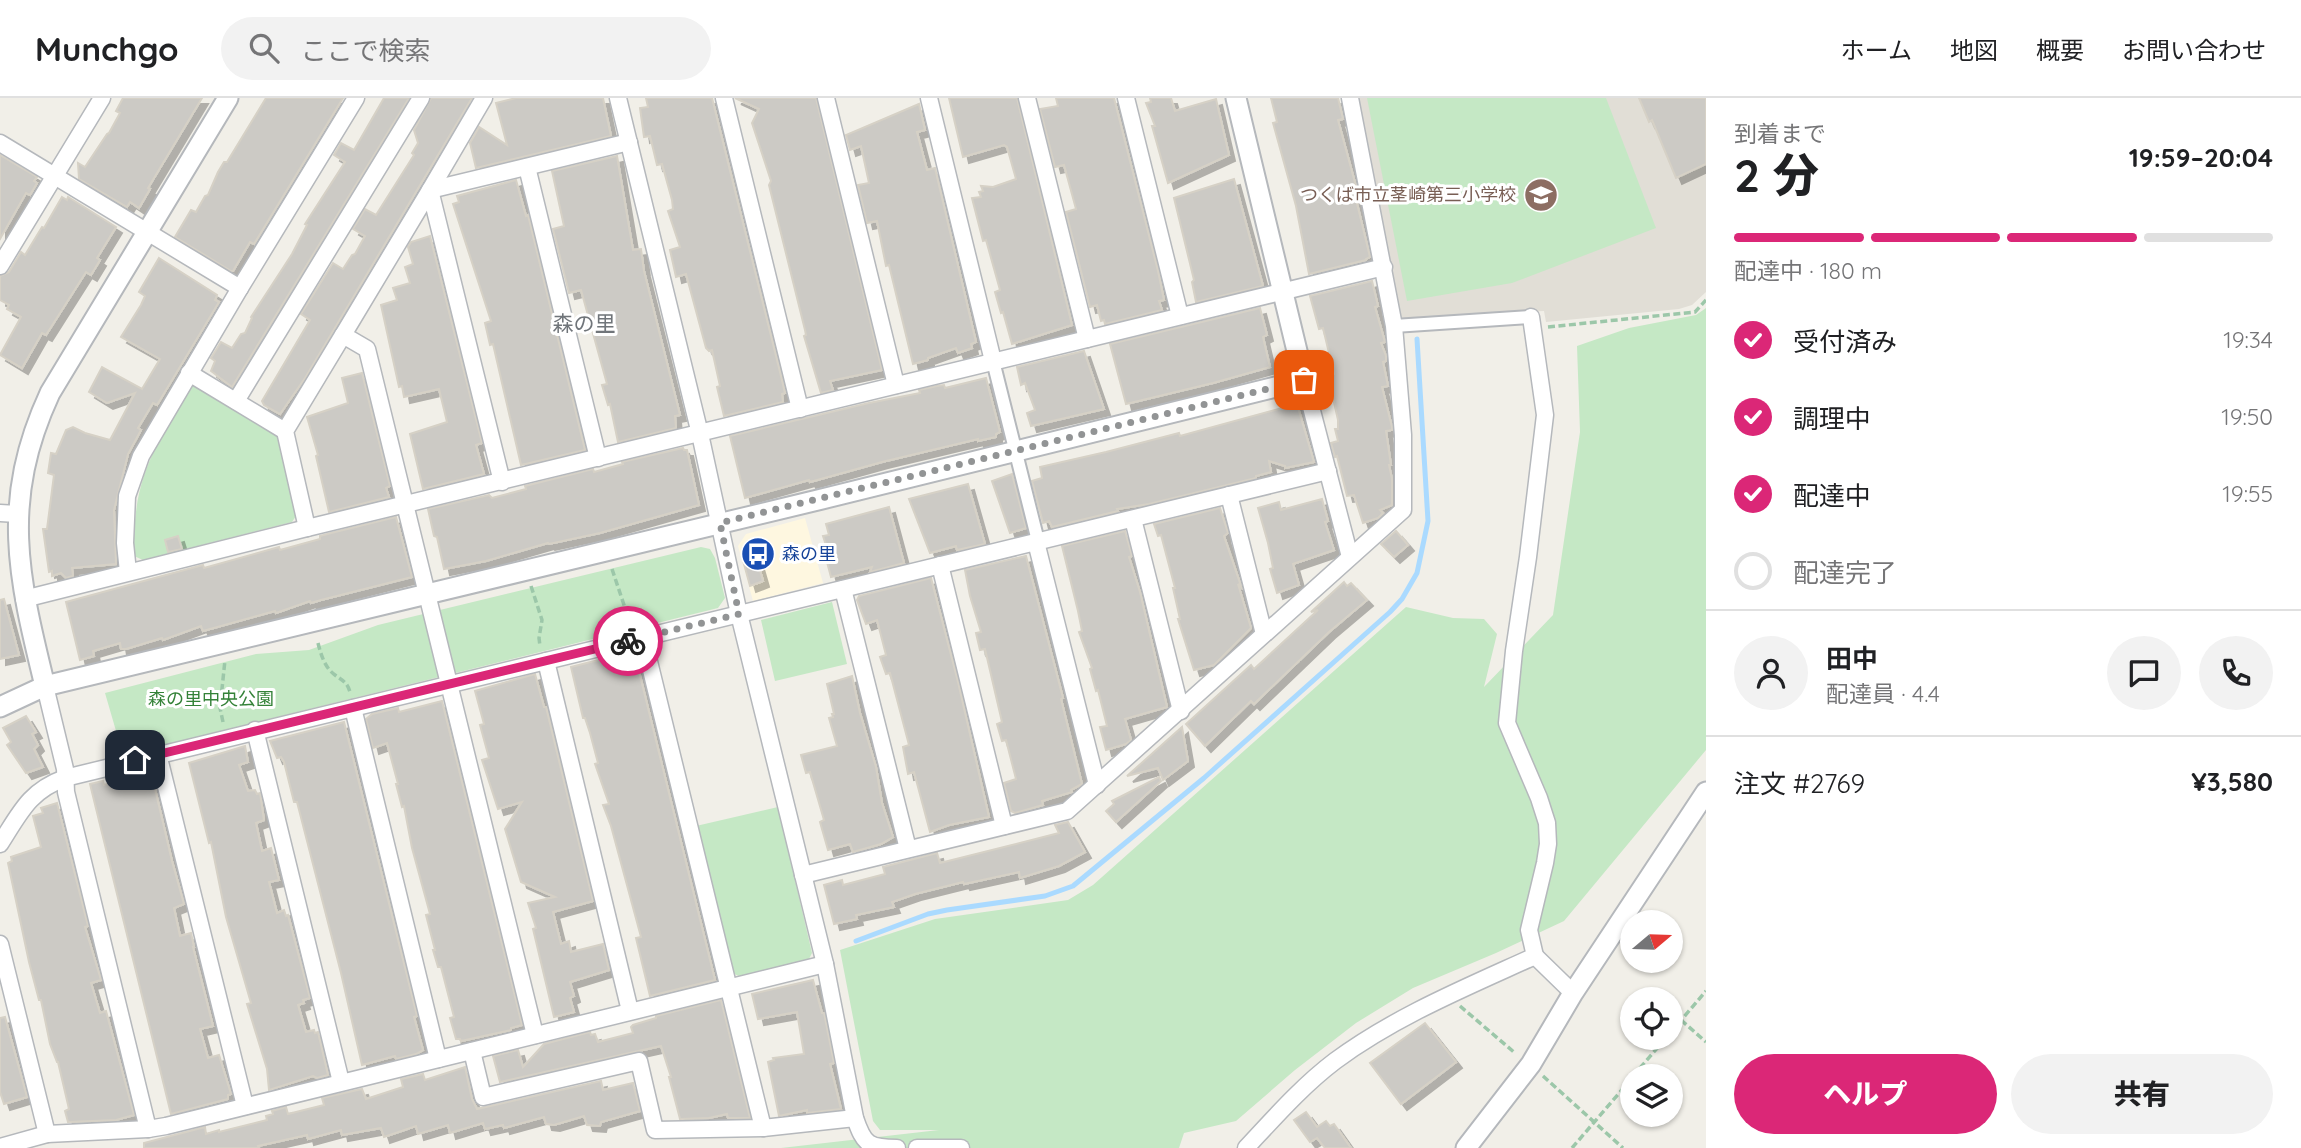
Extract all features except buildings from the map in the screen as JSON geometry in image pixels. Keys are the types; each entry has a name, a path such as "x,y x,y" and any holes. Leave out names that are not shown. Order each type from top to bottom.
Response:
{"street":[{"path":"0,266 102,98"},
{"path":"148,1129 70,806 65,769 24,599 8,513 36,422 50,393 228,98"},
{"path":"128,572 125,519 127,496 133,475 151,436 356,98"},
{"path":"236,401 421,98"},
{"path":"307,528 285,431 484,98"},
{"path":"618,98 700,434 739,614 825,964 855,1118 867,1143 875,1148 897,1148"},
{"path":"724,98 800,409"},
{"path":"826,98 896,385"},
{"path":"929,98 1097,785"},
{"path":"1027,98 1087,339"},
{"path":"1126,98 1180,316"},
{"path":"1236,98 1350,557"},
{"path":"803,875 1067,811 1403,510 1403,435 1394,326 1350,98"},
{"path":"430,190 629,142"},
{"path":"0,143 240,288"},
{"path":"527,167 598,458"},
{"path":"430,190 502,482"},
{"path":"24,599 1384,267"},
{"path":"1394,326 1531,323 1545,415 1507,723 1547,823 1545,863 1529,930 1535,956 1573,993"},
{"path":"343,335 368,349 535,1035"},
{"path":"189,373 285,431"},
{"path":"0,707 45,686 1304,380"},
{"path":"0,844 32,797 42,788 65,778 1328,471"},
{"path":"1229,495 1264,634"},
{"path":"1133,519 1181,711"},
{"path":"940,565 1004,826"},
{"path":"843,589 908,849"},
{"path":"640,638 763,1128"},
{"path":"546,661 630,1011"},
{"path":"351,709 438,1059"},
{"path":"255,730 341,1082"},
{"path":"158,754 245,1106"},
{"path":"1466,1148 1530,1067 1573,993 1706,792"},
{"path":"0,944 47,1134"},
{"path":"1246,1148 1300,1091 1365,1040 1398,1021 1535,956"},
{"path":"0,1147 47,1134 148,1129 825,964"},
{"path":"472,1051 484,1097 639,1061 655,1130 763,1128 855,1118"},
{"path":"917,1148 961,1148"}],"path":[{"path":"1531,323 1695,312 1706,300"},
{"path":"612,564 612,573 625,608 631,615 640,638"},
{"path":"531,584 542,620 539,638 546,661"},
{"path":"318,643 327,667 348,684 351,709"},
{"path":"226,658 220,708 229,737"},
{"path":"1683,1018 1706,991"},
{"path":"1447,997 1544,1076 1623,1148"},
{"path":"1683,1022 1706,1042"},
{"path":"1644,1064 1656,1050"},
{"path":"1572,1148 1620,1092"}],"shaded area":[{"name":"つくば市立茎崎第三小学校","path":"1358,98 1706,98 1706,292 1692,305 1679,309 1546,322 1544,311 1400,319"},
{"path":"805,518 823,583 753,601 738,546 746,534"}],"green space":[{"name":"つくば市立茎崎第三小学校","path":"1367,98 1606,98 1656,228 1512,283 1407,301"},
{"path":"1706,308 1706,750 1564,921 1413,988 1356,1023 1295,1070 1236,1121 1184,1133 1179,1148 781,1148 939,1130 880,1130 873,1121 840,950 935,919 1068,900 1093,885 1406,607 1453,618 1484,619 1497,634 1484,687 1553,615 1580,432 1577,346 1629,328 1696,315"},
{"path":"194,383 276,432 296,516 292,522 143,560 134,556 134,529 142,484 157,445"},
{"name":"森の里中央公園","path":"701,547 710,549 715,558 725,598 718,608 123,755 105,693 256,654 309,650 378,625"},
{"path":"832,602 847,664 775,681 761,620"},
{"path":"778,807 812,953 808,961 739,976 732,973 696,826"}],"waterway":[{"path":"856,941 928,914 1045,896 1073,886 1204,778 1390,612 1402,599 1417,573 1428,521 1417,339"}],"way so far":[{"path":"628,641 739,614 720,523 1304,380"}],"place":[{"name":"つくば市立茎崎第三小学校","path":"1541,195"},
{"name":"森の里","path":"758,554"}],"district":[{"name":"森の里","path":"584,324"}],"route":[{"path":"135,760 628,641"}]}
